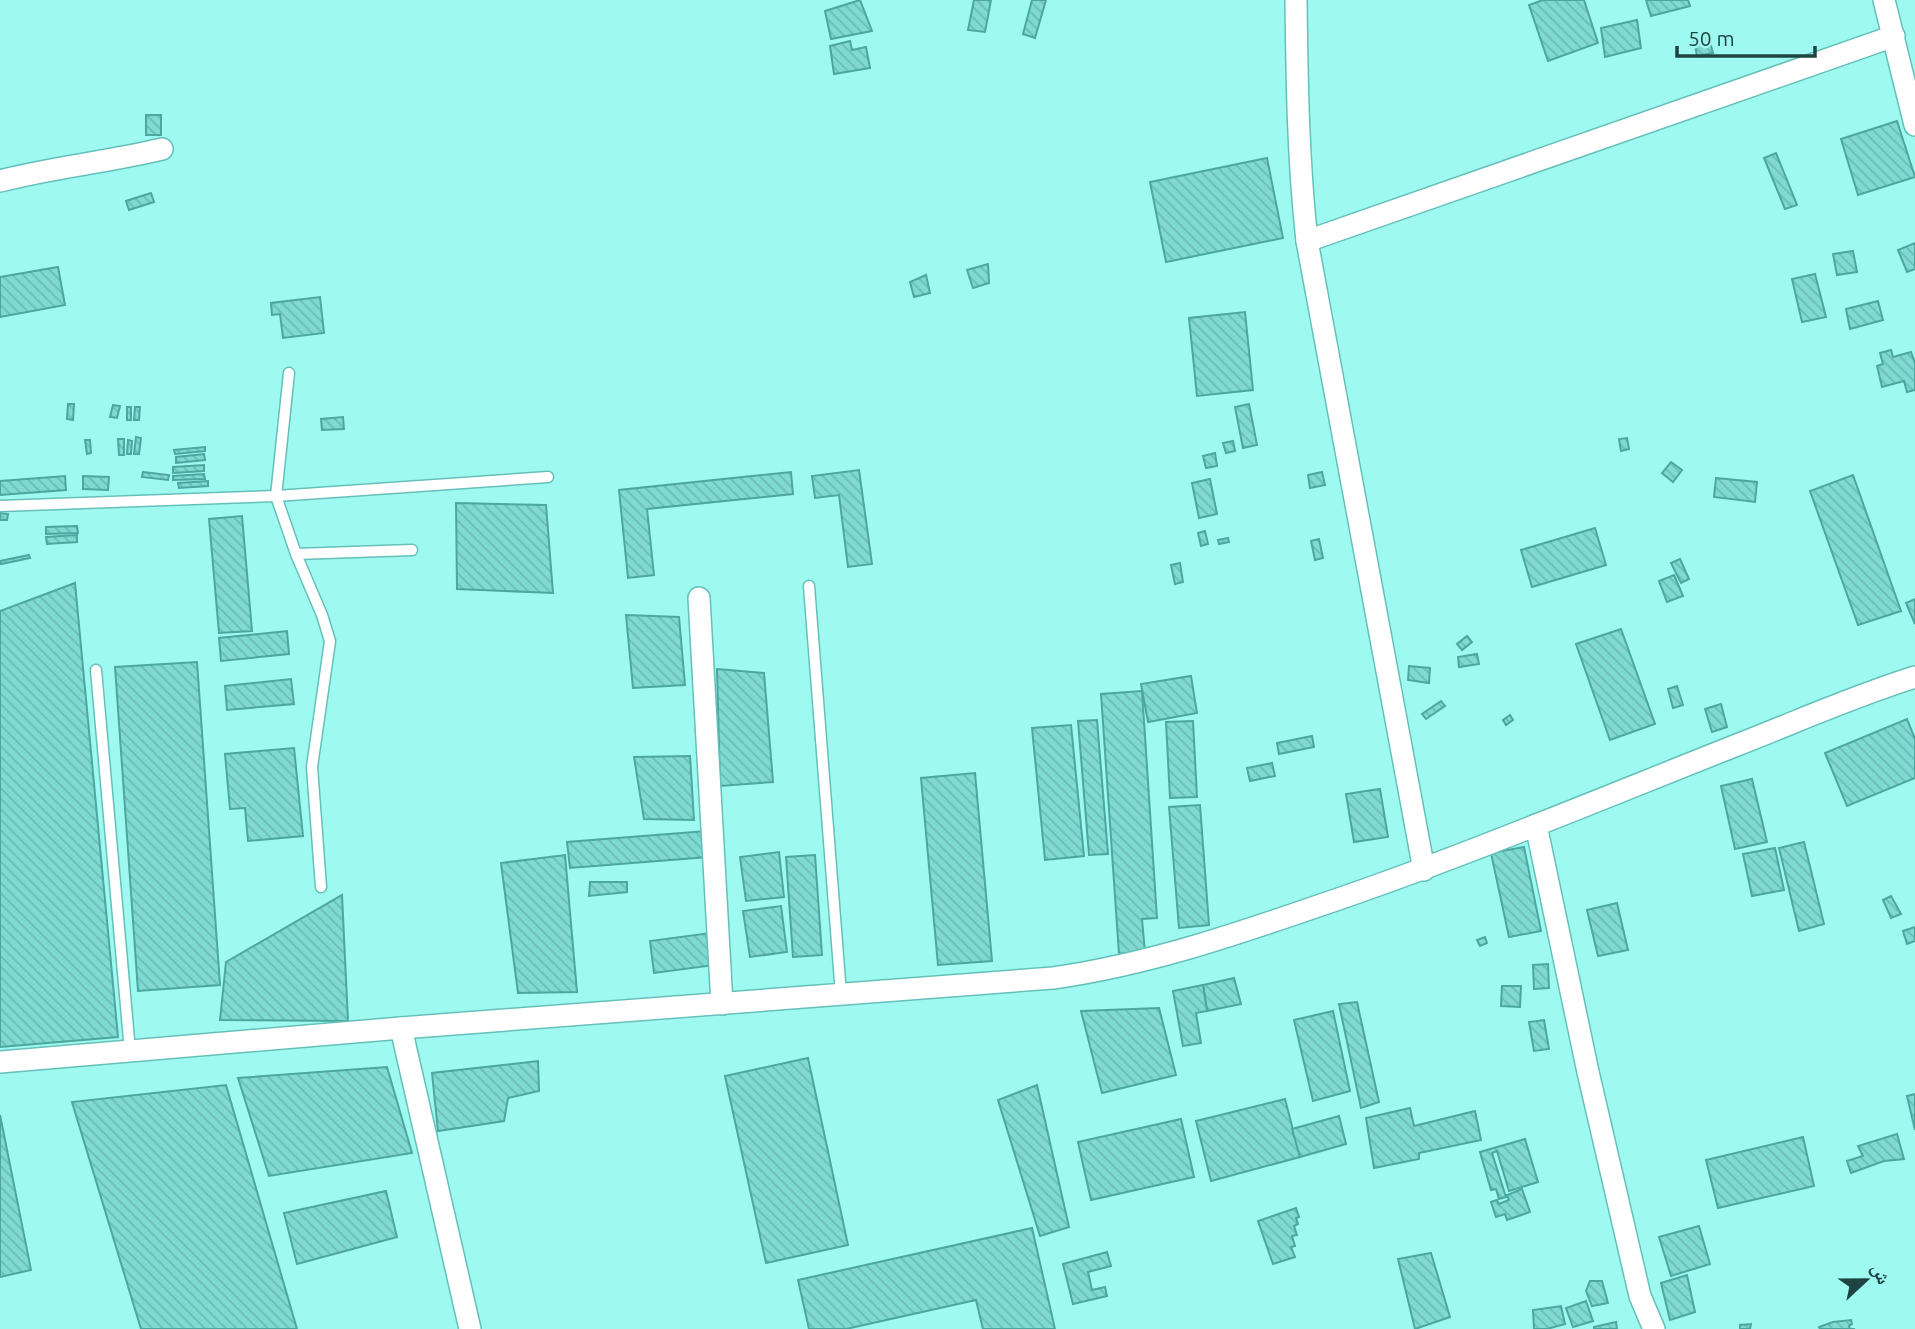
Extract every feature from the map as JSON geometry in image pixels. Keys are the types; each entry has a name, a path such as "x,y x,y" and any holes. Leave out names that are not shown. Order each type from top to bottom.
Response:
{"street":[{"path":"1296,0 1301,186 1307,241 1424,870"},
{"path":"1884,0 1915,125"},
{"path":"1307,241 1894,36"},
{"path":"0,181 33,172 130,157 162,149"},
{"path":"699,598 722,1004"},
{"path":"0,1062 1054,978 1140,962 1249,930 1424,870 1915,677"},
{"path":"1536,825 1588,1072 1640,1296 1654,1329"},
{"path":"401,1028 470,1329"}],"lane":[{"path":"289,373 276,496 330,641 312,767 321,887"},
{"path":"0,506 276,496 548,477"},
{"path":"296,554 412,550"},
{"path":"809,586 841,994"},
{"path":"96,670 130,1051"}],"building":[{"path":"860,0 872,31 831,39 825,11"},
{"path":"974,0 991,0 985,32 968,30"},
{"path":"1032,0 1046,0 1035,38 1023,34"},
{"path":"1543,0 1584,0 1598,43 1548,61 1529,5"},
{"path":"1646,0 1688,0 1690,6 1651,16"},
{"path":"1637,20 1641,48 1605,57 1601,28"},
{"path":"1707,32 1713,53 1697,56 1693,35"},
{"path":"850,41 852,50 866,47 870,68 834,74 830,46"},
{"path":"146,115 161,115 161,135 146,135"},
{"path":"1897,121 1915,177 1858,195 1841,139"},
{"path":"1776,153 1797,205 1785,209 1764,158"},
{"path":"1267,158 1283,238 1166,262 1150,182"},
{"path":"151,193 154,202 129,210 126,201"},
{"path":"1915,243 1915,269 1907,272 1898,250"},
{"path":"1853,251 1857,272 1837,275 1833,254"},
{"path":"988,264 989,283 973,288 967,270"},
{"path":"58,267 65,305 0,317 0,277"},
{"path":"1815,274 1826,317 1802,322 1792,279"},
{"path":"926,275 930,293 914,297 910,282"},
{"path":"320,297 324,333 283,338 280,314 272,315 271,303"},
{"path":"1878,301 1883,320 1850,329 1846,309"},
{"path":"1245,312 1253,390 1197,396 1189,318"},
{"path":"1891,350 1893,357 1911,352 1915,363 1915,390 1907,392 1904,381 1882,387 1877,366 1883,364 1880,353"},
{"path":"68,404 74,404 73,420 67,419"},
{"path":"1249,404 1257,445 1243,448 1235,407"},
{"path":"113,405 120,406 117,418 110,417"},
{"path":"127,407 131,407 131,420 127,420"},
{"path":"135,407 140,407 139,420 134,420"},
{"path":"343,417 344,429 322,430 321,419"},
{"path":"136,437 141,438 139,454 134,454"},
{"path":"1627,438 1629,449 1621,451 1619,439"},
{"path":"118,439 124,439 124,455 119,455"},
{"path":"85,440 90,440 91,453 87,454"},
{"path":"128,440 132,441 131,454 127,454"},
{"path":"1233,441 1235,451 1226,453 1223,443"},
{"path":"205,447 205,451 175,454 174,450"},
{"path":"1215,453 1217,466 1206,468 1203,456"},
{"path":"204,454 205,460 176,463 176,457"},
{"path":"1671,462 1682,470 1673,482 1662,473"},
{"path":"204,465 204,471 173,473 173,467"},
{"path":"859,470 872,564 848,567 839,495 815,498 812,476"},
{"path":"143,472 169,475 168,480 142,477"},
{"path":"791,472 793,494 647,509 654,575 628,578 619,490"},
{"path":"1322,472 1325,485 1310,488 1308,475"},
{"path":"204,474 205,479 173,480 173,476"},
{"path":"1853,475 1901,611 1858,625 1810,491"},
{"path":"65,476 66,490 0,495 0,481"},
{"path":"83,476 109,477 108,490 83,489"},
{"path":"1716,478 1757,482 1755,502 1714,497"},
{"path":"1210,479 1217,514 1199,518 1192,483"},
{"path":"208,481 208,486 179,488 178,483"},
{"path":"456,503 546,505 553,593 457,589"},
{"path":"0,513 8,514 7,520 0,520"},
{"path":"242,516 252,631 219,633 209,519"},
{"path":"77,526 78,533 46,534 46,527"},
{"path":"1595,528 1606,565 1532,587 1521,550"},
{"path":"1205,531 1208,544 1201,546 1198,533"},
{"path":"77,535 77,542 47,544 46,537"},
{"path":"1228,538 1229,542 1219,544 1218,540"},
{"path":"1319,539 1323,558 1315,560 1311,541"},
{"path":"29,555 30,558 1,564 0,561"},
{"path":"1680,559 1689,579 1681,583 1671,563"},
{"path":"1180,563 1183,582 1175,584 1171,565"},
{"path":"1674,575 1683,596 1667,602 1659,581"},
{"path":"75,583 118,1037 0,1047 0,611"},
{"path":"1915,599 1915,624 1906,603"},
{"path":"626,615 679,617 685,685 633,688"},
{"path":"1621,629 1655,724 1610,740 1576,644"},
{"path":"287,631 289,654 221,661 219,638"},
{"path":"1467,636 1472,642 1462,650 1457,644"},
{"path":"1477,654 1479,664 1459,667 1458,657"},
{"path":"197,662 220,985 138,991 115,667"},
{"path":"1409,666 1430,668 1429,683 1408,680"},
{"path":"717,669 764,673 773,782 720,786"},
{"path":"1191,676 1197,713 1148,722 1141,684"},
{"path":"291,679 294,704 227,710 225,686"},
{"path":"1677,686 1683,705 1673,708 1668,689"},
{"path":"1142,691 1157,918 1142,919 1145,952 1119,954 1101,694"},
{"path":"1441,701 1445,706 1426,719 1422,714"},
{"path":"1721,704 1727,727 1712,732 1705,709"},
{"path":"1510,715 1513,720 1506,725 1503,720"},
{"path":"1907,719 1915,739 1915,778 1847,806 1825,753"},
{"path":"1097,720 1108,854 1089,855 1078,721"},
{"path":"1193,721 1197,797 1170,798 1166,722"},
{"path":"1071,725 1084,856 1045,860 1032,728"},
{"path":"1312,736 1314,747 1279,754 1277,743"},
{"path":"294,748 303,836 248,841 245,808 230,809 225,754"},
{"path":"690,756 694,820 644,819 634,757"},
{"path":"1272,763 1275,776 1250,781 1247,768"},
{"path":"975,773 992,961 938,965 921,778"},
{"path":"1752,779 1767,842 1735,849 1721,786"},
{"path":"1380,789 1388,837 1354,842 1346,794"},
{"path":"1200,805 1209,925 1179,928 1169,807"},
{"path":"706,831 708,857 570,868 567,842"},
{"path":"1804,842 1824,924 1799,931 1779,848"},
{"path":"1524,847 1541,931 1509,937 1491,853"},
{"path":"1775,848 1784,890 1752,896 1743,854"},
{"path":"779,852 784,897 746,901 740,857"},
{"path":"565,855 577,992 518,993 501,863"},
{"path":"815,855 822,955 793,957 786,857"},
{"path":"590,882 627,882 627,892 589,896"},
{"path":"342,895 348,1021 220,1020 226,962"},
{"path":"1891,896 1901,914 1891,918 1883,900"},
{"path":"1617,903 1628,950 1598,956 1587,910"},
{"path":"781,906 787,952 750,957 743,911"},
{"path":"1915,927 1915,941 1907,944 1903,931"},
{"path":"710,933 715,965 654,973 650,941"},
{"path":"1485,937 1487,943 1480,946 1477,940"},
{"path":"1548,964 1549,988 1534,989 1533,965"},
{"path":"1234,978 1241,1004 1207,1011 1203,985"},
{"path":"1203,985 1207,1011 1196,1013 1201,1043 1183,1046 1173,991"},
{"path":"1502,986 1521,986 1520,1007 1501,1006"},
{"path":"1357,1002 1379,1102 1361,1108 1339,1004"},
{"path":"1159,1008 1176,1075 1102,1093 1081,1011"},
{"path":"1333,1011 1350,1091 1313,1101 1294,1020"},
{"path":"1544,1020 1549,1049 1534,1051 1529,1022"},
{"path":"808,1058 848,1245 766,1263 725,1076"},
{"path":"538,1061 539,1091 508,1098 504,1121 438,1131 432,1073"},
{"path":"387,1067 412,1153 269,1176 238,1078"},
{"path":"226,1085 297,1329 141,1329 72,1102"},
{"path":"1037,1085 1069,1227 1040,1236 998,1100"},
{"path":"1915,1094 1915,1130 1907,1096"},
{"path":"1285,1099 1300,1157 1211,1181 1196,1121"},
{"path":"1410,1108 1414,1126 1475,1111 1481,1140 1419,1153 1419,1159 1374,1168 1366,1118"},
{"path":"0,1115 31,1270 0,1277"},
{"path":"1339,1116 1346,1144 1300,1157 1292,1129"},
{"path":"1181,1119 1194,1177 1091,1200 1078,1142"},
{"path":"1897,1134 1904,1159 1884,1161 1851,1173 1847,1161 1863,1156 1858,1146"},
{"path":"1803,1137 1814,1186 1718,1208 1706,1160"},
{"path":"1525,1139 1538,1182 1509,1191 1497,1151 1492,1153 1506,1197 1499,1199 1496,1189 1491,1190 1480,1152"},
{"path":"1522,1189 1530,1212 1507,1220 1505,1214 1496,1217 1491,1202 1497,1200 1499,1204 1509,1200 1507,1195"},
{"path":"386,1191 397,1237 297,1264 284,1213"},
{"path":"1296,1208 1299,1217 1296,1218 1298,1224 1294,1226 1297,1235 1292,1236 1295,1246 1291,1247 1295,1257 1273,1264 1258,1221"},
{"path":"1699,1226 1710,1264 1671,1276 1659,1237"},
{"path":"1032,1228 1055,1329 983,1329 976,1300 846,1329 809,1329 798,1280"},
{"path":"1107,1252 1111,1266 1088,1272 1092,1290 1105,1287 1107,1296 1073,1304 1063,1264"},
{"path":"1431,1253 1450,1317 1415,1329 1398,1259"},
{"path":"1687,1275 1695,1312 1670,1320 1661,1283"},
{"path":"1590,1281 1602,1281 1608,1303 1592,1306 1586,1291"},
{"path":"1586,1301 1593,1321 1573,1327 1566,1308"},
{"path":"1561,1306 1565,1324 1534,1329 1533,1310"},
{"path":"1851,1320 1850,1329 1820,1329 1819,1327"},
{"path":"1616,1322 1617,1329 1594,1329 1594,1327"},
{"path":"1751,1324 1750,1329 1740,1329 1740,1325"}]}
